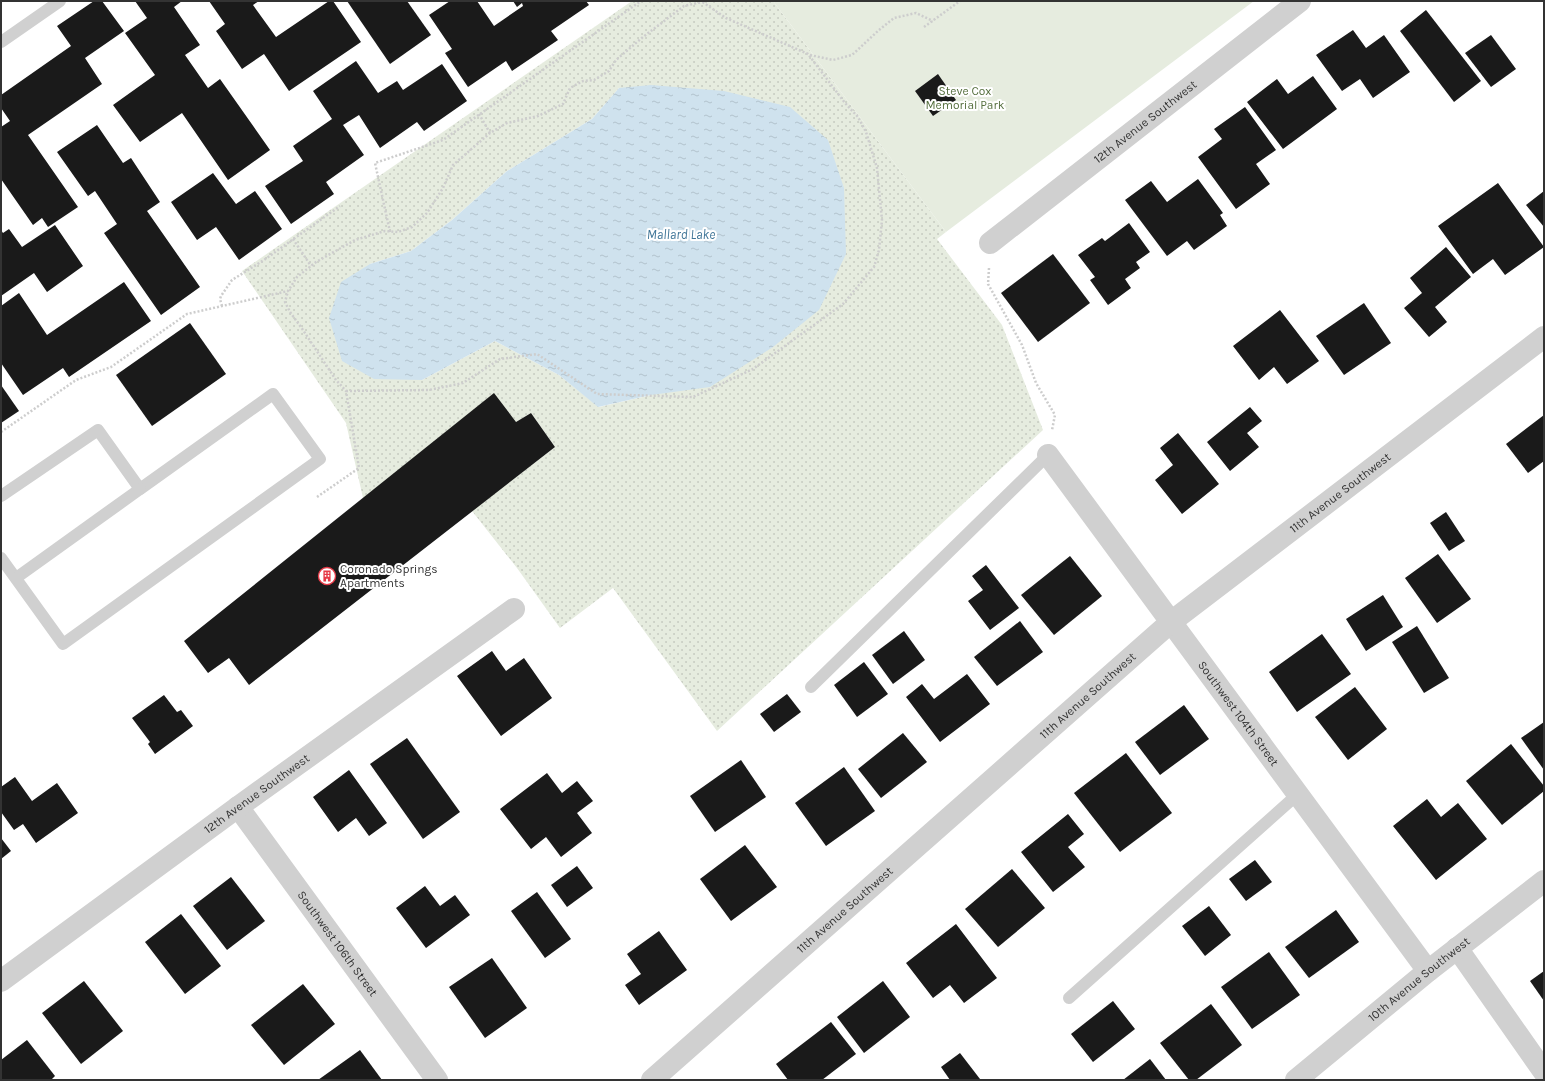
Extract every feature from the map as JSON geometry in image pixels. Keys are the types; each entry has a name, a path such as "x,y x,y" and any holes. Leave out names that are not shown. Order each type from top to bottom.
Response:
{"street":[{"name":"12th Avenue Southwest","path":"990,243 1300,1"},
{"name":"11th Avenue Southwest","path":"652,1080 1171,622 1544,337"},
{"name":"Southwest 104th Street","path":"1048,455 1428,971"},
{"name":"12th Avenue Southwest","path":"1,981 238,807 514,610"},
{"name":"Southwest 106th Street","path":"238,807 437,1080"},
{"name":"10th Avenue Southwest","path":"1296,1080 1428,971 1544,881"},
{"path":"1457,948 1544,1072"}],"lane":[{"path":"1,42 60,1"},
{"path":"1,558 63,644 320,459 273,394 16,578"},
{"path":"1,496 98,430 140,489"},
{"path":"810,687 1048,455"},
{"path":"1069,998 1298,794"}],"path":[{"path":"390,232 375,164 442,140 641,1"},
{"path":"924,28 960,1"},
{"path":"318,497 359,468 346,391 336,380 304,330 290,312 285,302 288,291 297,278 311,266 355,240 385,231 398,232 412,227 427,213 443,188 454,165 490,133 507,123 538,116 563,104 570,88 583,81 594,80 609,71 616,60 643,37 684,6 702,2 726,18 808,54 834,60 852,55 894,18 916,13 933,21"},
{"path":"346,391 428,390 463,383 500,359 537,354 597,394 692,397 753,369 843,304 874,267 879,250 882,220 877,168 866,132 858,117 845,103 808,54"},
{"path":"479,114 490,133"},
{"path":"222,306 220,299 221,296 232,280 340,206"},
{"path":"293,239 311,266"},
{"path":"990,243 988,284 1022,345 1036,383 1055,415 1048,455"},
{"path":"1,432 76,380 111,367 187,314 288,291"}],"green space":[{"path":"632,1 773,1 946,232 937,239 1002,325 1043,430 717,731 613,588 560,628 517,568 472,511 555,447 531,413 516,422 363,498 346,423 242,271","holes":["619,88 651,395 599,407 559,375 495,341 422,380 370,264 411,251 452,220 507,171 592,119"]},
{"name":"Steve Cox Memorial Park","path":"773,1 1254,1 946,232"}],"water":[{"name":"Mallard Lake","path":"651,85 724,91 790,107 828,140 844,188 846,254 819,310 773,347 710,387 651,395 598,407 559,375 495,341 422,380 374,379 342,361 329,318 341,282 370,264 411,251 452,220 507,171 592,119 619,88"}],"building":[{"path":"94,1 102,1 124,31 85,58 102,84 28,135 78,207 48,227 42,218 33,225 1,179 1,127 10,121 1,108 1,95 71,46 57,26"},
{"path":"135,1 182,1 174,7 200,45 185,55 208,88 220,79 270,150 228,180 182,113 140,142 113,105 155,75 125,33 147,18"},
{"path":"209,1 259,1 253,5 276,37 329,1 333,1 361,42 289,91 264,54 242,69 216,31 225,24"},
{"path":"347,1 407,1 431,35 390,64"},
{"path":"450,1 477,1 494,26 523,6 522,3 517,7 513,1 586,1 589,5 551,31 558,40 512,71 506,61 468,87 445,53 452,49 429,15"},
{"path":"1426,10 1481,81 1454,102 1400,31"},
{"path":"1353,30 1366,48 1384,35 1410,72 1373,98 1360,79 1342,91 1316,55"},
{"path":"1491,35 1516,69 1491,87 1465,53"},
{"path":"356,61 378,93 397,81 403,90 442,64 467,101 424,131 417,122 380,148 359,115 343,125 364,155 326,182 334,194 291,224 265,186 303,161 293,146 332,119 313,91"},
{"path":"938,74 956,100 933,116 915,91"},
{"path":"1313,76 1337,109 1283,149 1247,102 1277,79 1288,94"},
{"path":"1245,107 1276,150 1256,164 1270,184 1236,209 1198,157 1222,139 1214,129"},
{"path":"97,125 123,163 131,158 160,202 147,211 200,287 161,315 104,233 117,224 95,191 88,196 57,152"},
{"path":"213,173 236,204 255,191 282,229 239,260 216,227 197,240 171,202"},
{"path":"1198,179 1223,213 1220,215 1227,226 1194,250 1187,241 1167,256 1125,200 1151,181 1167,202"},
{"path":"1498,183 1544,247 1505,275 1493,259 1473,274 1438,226"},
{"path":"1544,191 1544,227 1526,205"},
{"path":"1129,223 1150,252 1136,262 1140,268 1125,279 1131,288 1108,305 1090,280 1095,277 1078,255 1102,238 1105,241"},
{"path":"55,225 83,266 47,292 34,273 1,296 1,230 3,233 9,229 22,247"},
{"path":"1446,247 1471,277 1435,307 1447,322 1429,337 1404,308 1422,293 1410,278"},
{"path":"1053,254 1090,303 1038,342 1001,293"},
{"path":"124,282 151,321 69,377 63,368 23,395 1,363 1,306 19,293 47,335"},
{"path":"1364,303 1391,343 1344,375 1316,336"},
{"path":"1280,310 1319,361 1287,384 1274,367 1259,380 1233,346"},
{"path":"190,323 226,374 152,426 116,375"},
{"path":"1,385 19,411 1,423"},
{"name":"Coronado Springs Apartments","path":"494,393 516,422 531,413 555,447 249,685 229,658 208,673 184,641"},
{"path":"1250,407 1262,421 1247,433 1259,447 1230,471 1207,442"},
{"path":"1544,415 1544,461 1528,473 1506,444"},
{"path":"1178,433 1219,484 1182,514 1155,480 1173,465 1160,448"},
{"path":"1446,512 1465,541 1449,551 1430,523"},
{"path":"1438,554 1471,599 1437,623 1405,578"},
{"path":"1070,556 1102,596 1054,635 1021,595"},
{"path":"986,565 1019,608 990,630 968,601 983,590 972,576"},
{"path":"1383,595 1403,627 1366,651 1346,619"},
{"path":"1020,621 1043,652 997,686 974,657"},
{"path":"1417,626 1449,678 1424,693 1392,642"},
{"path":"904,631 925,660 893,684 872,655"},
{"path":"1322,634 1351,674 1297,712 1269,672"},
{"path":"492,651 506,671 524,658 552,698 501,736 457,676"},
{"path":"864,662 888,694 857,717 834,685"},
{"path":"967,674 990,704 940,742 906,697 922,684 934,699"},
{"path":"1355,687 1387,729 1348,760 1315,717"},
{"path":"787,694 801,712 774,732 760,714"},
{"path":"164,695 177,712 181,710 193,726 155,754 148,744 150,742 132,718"},
{"path":"1184,705 1209,739 1160,775 1135,742"},
{"path":"1544,722 1544,770 1521,738"},
{"path":"903,733 927,762 881,798 858,769"},
{"path":"407,738 460,812 423,839 370,764"},
{"path":"1511,744 1544,786 1544,791 1502,825 1466,781"},
{"path":"1126,753 1172,813 1120,852 1074,793"},
{"path":"741,760 766,797 715,832 690,796"},
{"path":"844,767 875,811 826,846 795,803"},
{"path":"349,770 387,823 369,836 356,818 338,832 313,797"},
{"path":"547,773 562,793 577,781 593,801 577,813 592,833 561,857 546,837 531,849 500,809"},
{"path":"15,777 32,801 57,783 78,813 36,843 23,824 14,830 1,812 1,787"},
{"path":"1427,799 1441,817 1458,803 1487,839 1436,880 1393,826"},
{"path":"1068,814 1084,834 1068,847 1085,867 1053,892 1021,852"},
{"path":"1,838 11,851 1,859"},
{"path":"745,845 777,887 731,921 700,879"},
{"path":"1255,860 1272,882 1246,901 1229,879"},
{"path":"577,866 593,888 567,907 551,885"},
{"path":"1012,869 1045,908 998,947 965,909"},
{"path":"231,877 265,921 227,950 193,906"},
{"path":"425,886 440,906 455,895 470,915 426,948 396,908"},
{"path":"537,892 571,939 545,958 511,911"},
{"path":"1209,906 1231,935 1205,956 1182,926"},
{"path":"1336,910 1359,942 1309,978 1285,947"},
{"path":"181,914 221,966 185,994 145,942"},
{"path":"956,924 997,978 964,1003 950,985 933,998 906,963"},
{"path":"659,931 687,970 639,1005 625,985 641,974 627,954"},
{"path":"1269,952 1300,995 1252,1029 1221,987"},
{"path":"492,958 527,1008 485,1038 449,987"},
{"path":"1544,971 1544,1001 1530,981"},
{"path":"84,981 123,1031 81,1064 42,1013"},
{"path":"883,981 910,1017 864,1053 837,1017"},
{"path":"303,984 335,1024 284,1065 251,1025"},
{"path":"1113,1001 1135,1029 1093,1062 1071,1034"},
{"path":"1211,1004 1242,1045 1196,1080 1189,1080 1160,1043"},
{"path":"831,1022 856,1054 822,1080 788,1080 776,1064"},
{"path":"27,1040 55,1076 51,1080 1,1080 1,1060"},
{"path":"360,1050 382,1080 318,1080"},
{"path":"960,1053 980,1079 979,1080 950,1080 941,1067"},
{"path":"1150,1059 1166,1080 1123,1080"}],"place":[{"name":"Coronado Springs Apartments","path":"327,576"}]}
